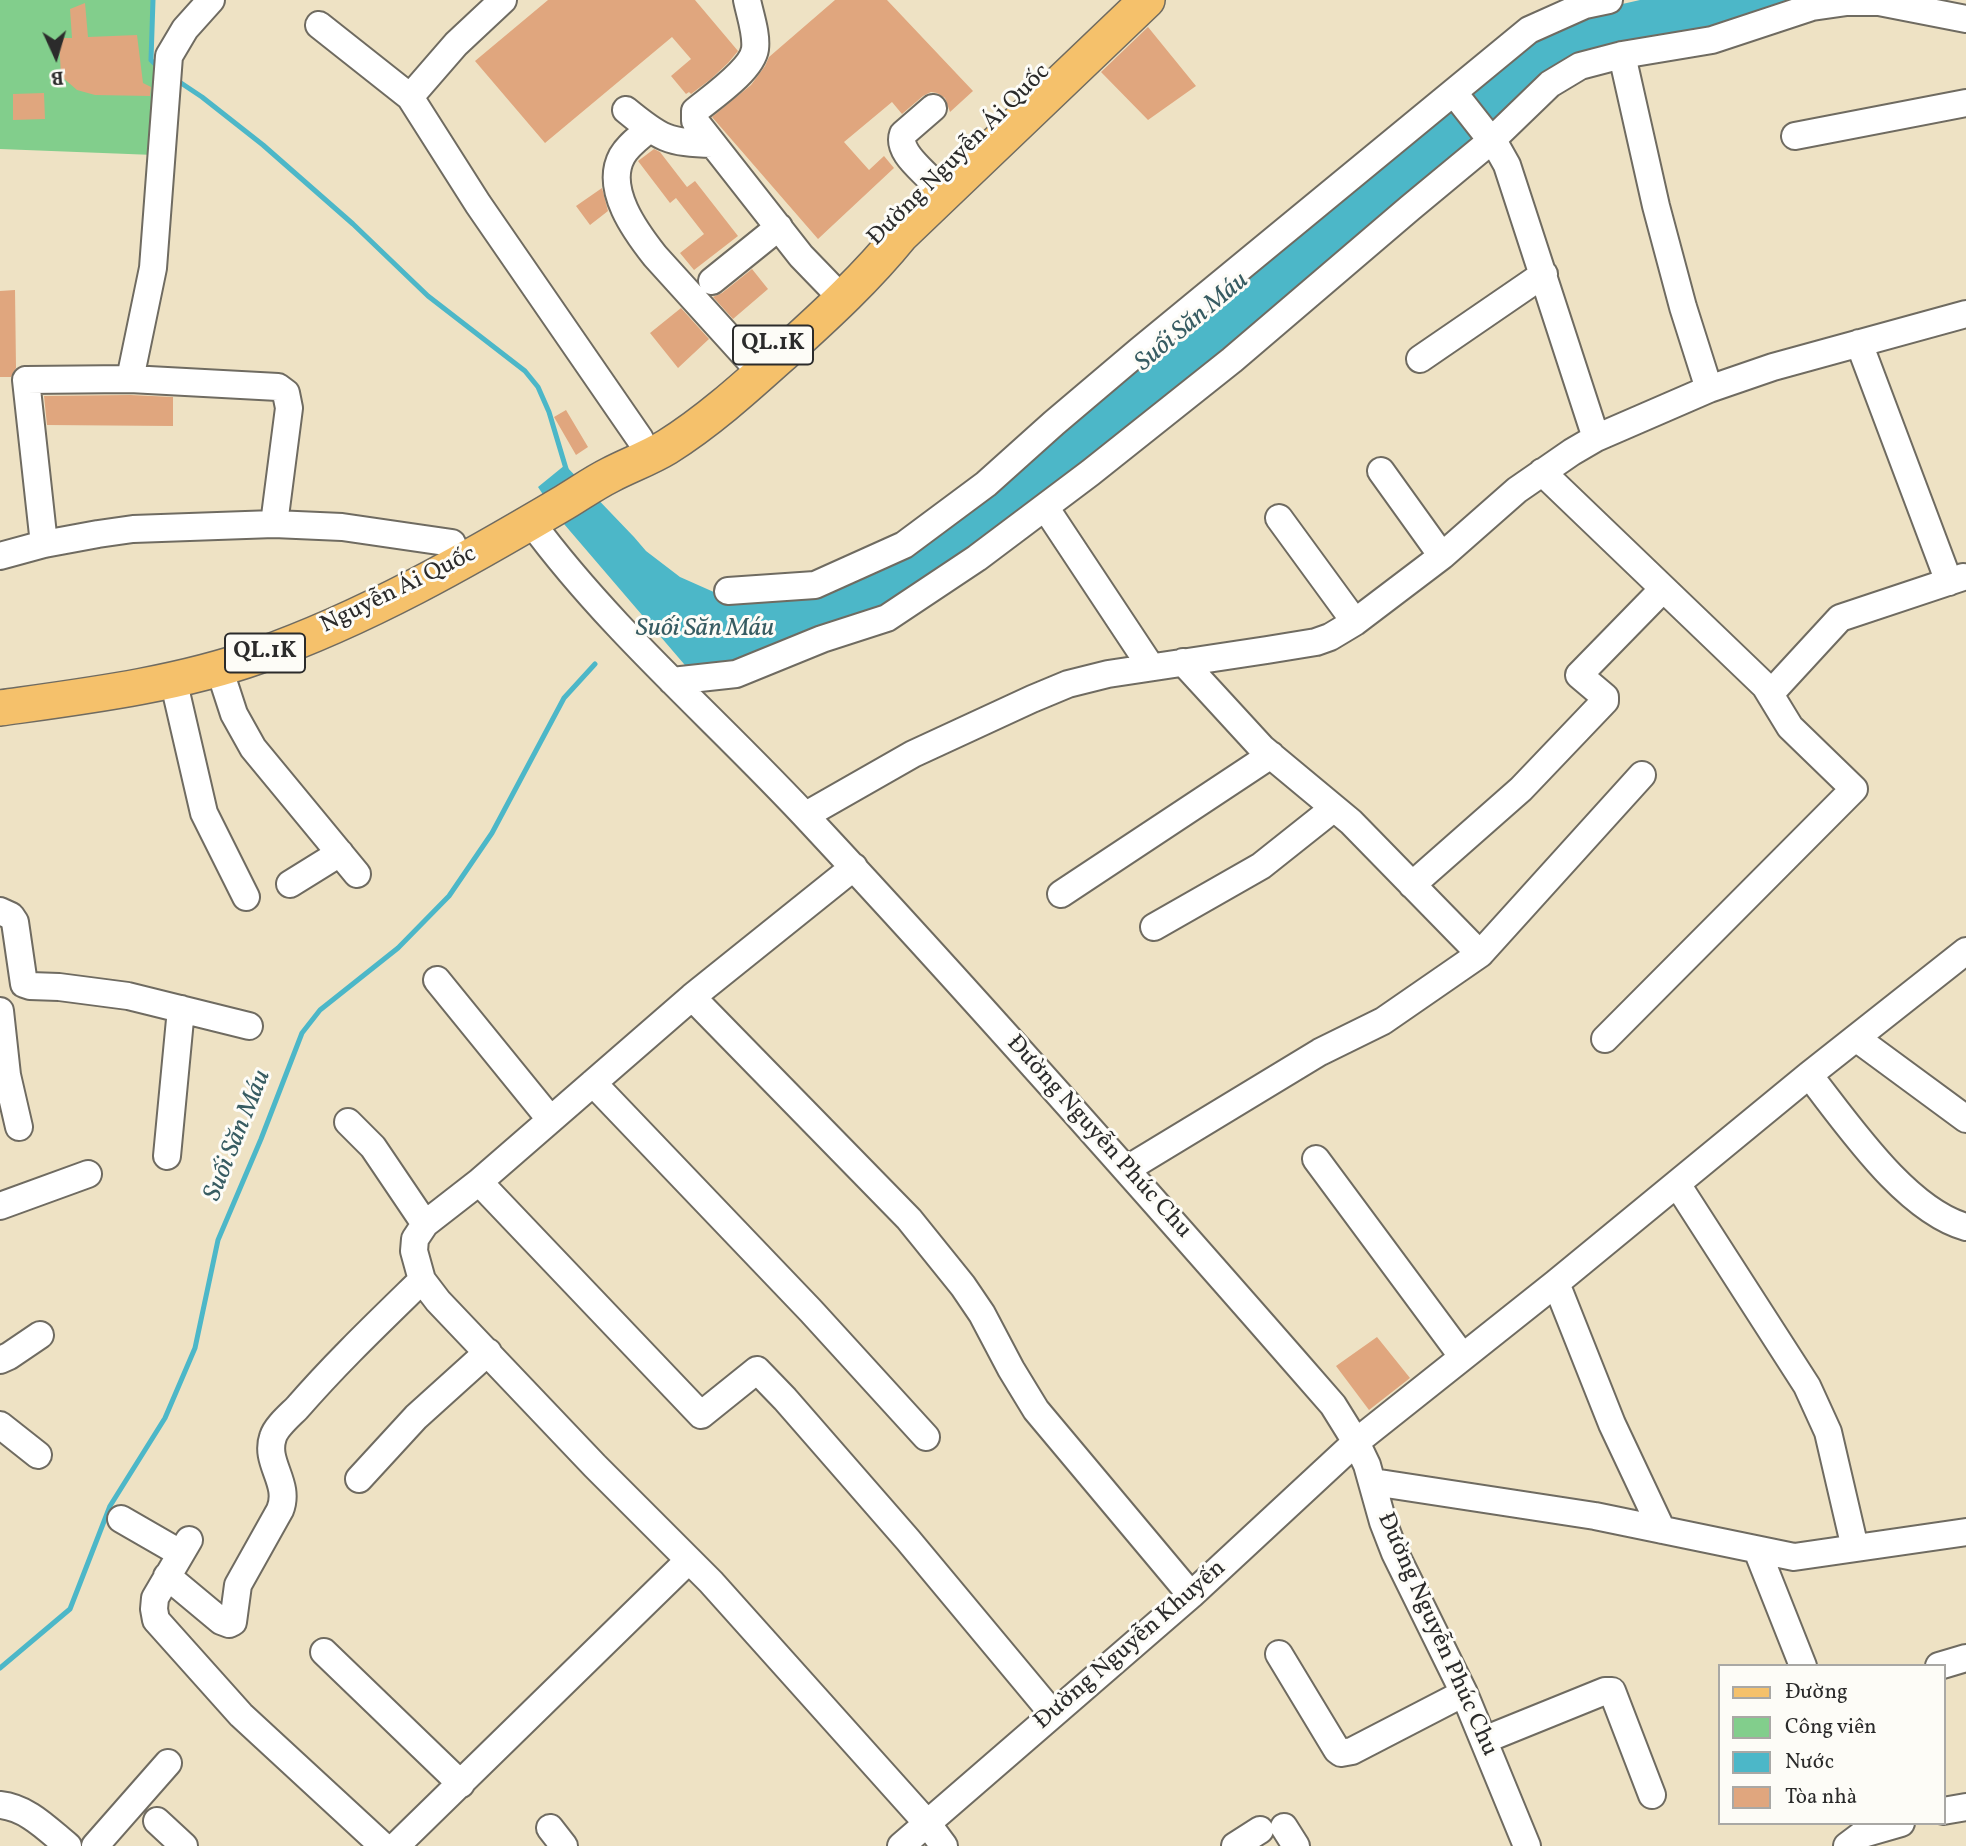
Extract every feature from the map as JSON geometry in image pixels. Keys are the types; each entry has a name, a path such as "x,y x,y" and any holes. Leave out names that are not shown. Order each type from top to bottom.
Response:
{"main road":[{"name":"Đường Nguyễn Ái Quốc","path":"602,468 665,448 710,417 807,333 876,266 932,192 1120,0"},
{"name":"Đường Nguyễn Ái Quốc","path":"452,543 527,516 602,468 640,439 711,395 752,363 789,331 861,255 887,222 932,192 1147,0"},
{"name":"Nguyễn Ái Quốc","path":"0,708 173,679 259,655 345,620 411,589 527,516"},
{"name":"Nguyễn Ái Quốc","path":"0,688 147,663 239,638 312,609 452,543"}],"street":[{"path":"130,379 153,268 169,55 185,29 211,0"},
{"path":"410,97 456,44 503,0"},
{"path":"747,0 756,46 753,57 746,68 695,111 695,121 802,256 831,287"},
{"path":"728,591 815,585 904,545 986,484 1139,351 1529,30 1585,5 1609,0"},
{"path":"672,681 736,674 822,639 887,618 976,558 1232,360 1492,140 1550,84 1580,66 1622,55 1712,40 1812,7 1847,2 1879,2 1966,19"},
{"path":"319,25 410,97 478,204 640,439"},
{"path":"1622,55 1656,206 1683,307 1709,389"},
{"path":"1454,93 1492,140 1507,165 1596,438"},
{"path":"1795,136 1966,103"},
{"path":"932,192 903,148 901,140 903,134 933,108"},
{"path":"626,110 666,139 686,144 713,144"},
{"path":"649,129 622,156 615,175 626,211 651,251 752,363"},
{"path":"712,281 779,227"},
{"path":"1420,359 1544,274"},
{"path":"806,815 913,754 1068,684 1151,667 1315,642 1330,637 1355,622 1443,556 1517,490 1596,438 1709,389 1773,367 1966,314"},
{"path":"1770,694 1840,618 1957,579 1859,344"},
{"path":"44,544 26,380 130,379 278,387 286,393 289,408 274,524"},
{"path":"1381,471 1443,556"},
{"path":"1542,472 1765,686 1790,727 1854,789 1605,1039"},
{"path":"1045,507 1151,667"},
{"name":"Đường Nguyễn Phúc Chu","path":"527,516 591,597 854,867 1127,1169 1333,1405 1356,1442 1373,1482 1383,1522 1395,1553 1464,1693 1527,1846"},
{"path":"1279,518 1355,622"},
{"path":"0,556 44,544 133,529 274,524 342,527 452,543"},
{"path":"1412,885 1521,789 1605,701 1605,697 1578,675 1663,589"},
{"path":"1183,662 1271,755 1351,822 1480,954"},
{"path":"219,668 234,715 253,748 357,874"},
{"path":"173,679 204,813 246,897"},
{"path":"1061,894 1271,755"},
{"path":"1127,1169 1321,1052 1383,1020 1480,954 1643,775"},
{"path":"1154,928 1261,866 1334,808"},
{"path":"290,884 340,853"},
{"path":"854,867 692,997 479,1182 425,1224 415,1239 414,1251 422,1280 438,1301 595,1466 690,1560 928,1823 944,1846"},
{"path":"0,911 11,916 15,922 24,984 128,996 249,1026"},
{"name":"Đường Nguyễn Khuyến","path":"901,1846 1191,1595 1356,1442 1966,951"},
{"path":"437,980 550,1119"},
{"path":"692,997 909,1219 982,1314 1036,1410 1191,1595"},
{"path":"167,1156 181,1009"},
{"path":"0,1011 4,1075 19,1127"},
{"path":"1856,1038 1966,1119"},
{"path":"1810,1075 1871,1154 1894,1177 1928,1209 1942,1218 1966,1227"},
{"path":"593,1083 802,1301 926,1437"},
{"path":"348,1122 373,1147 425,1224"},
{"path":"1316,1159 1462,1356"},
{"path":"0,1206 88,1174"},
{"path":"479,1182 701,1415 757,1370 908,1540 1053,1714"},
{"path":"1677,1184 1807,1386 1828,1432 1855,1548"},
{"path":"167,1576 221,1621 229,1624 233,1622 238,1585 284,1500 283,1489 272,1459 273,1434 330,1370 422,1280"},
{"path":"1556,1283 1612,1424 1662,1530"},
{"path":"0,1360 40,1335"},
{"path":"359,1479 416,1417 488,1352"},
{"path":"0,1425 38,1455"},
{"path":"1373,1482 1595,1516 1794,1557 1966,1532"},
{"path":"121,1519 185,1547 155,1598 156,1620 241,1715 383,1846"},
{"path":"1758,1550 1802,1664"},
{"path":"396,1846 690,1560"},
{"path":"324,1651 461,1784"},
{"path":"1279,1654 1341,1753 1352,1751 1464,1693"},
{"path":"1945,1664 1966,1658"},
{"path":"1484,1740 1605,1691 1612,1691 1652,1795"},
{"path":"95,1846 168,1763"},
{"path":"0,1805 26,1812 68,1846"},
{"path":"1945,1811 1966,1807"},
{"path":"157,1821 184,1846"},
{"path":"1857,1834 1893,1825"},
{"path":"1236,1846 1280,1834"}],"green space":[{"path":"0,0 153,0 151,60 162,71 154,155 0,149"}],"water":[{"name":"Suối Săn Máu","path":"1640,0 1818,0 1711,33 1578,60 1225,358 884,611 736,667 690,671 558,517 538,487 565,465 646,551 680,577 725,597 907,550 1532,36 1587,12"}],"building":[{"path":"548,0 695,0 738,51 711,79 691,94 686,94 671,76 691,59 672,37 545,143 475,61"},
{"path":"835,0 887,0 973,91 950,112 945,98 937,93 931,92 923,96 902,114 892,102 844,142 869,170 884,156 894,168 818,239 712,117 751,85 769,57"},
{"path":"85,3 88,37 137,35 143,83 151,87 150,96 95,95 77,90 61,76 59,38 72,38 70,9"},
{"path":"1148,27 1196,86 1148,120 1101,72"},
{"path":"44,93 45,119 13,120 13,94"},
{"path":"654,149 660,152 687,187 695,181 738,236 694,270 680,253 704,234 676,198 670,203 638,161"},
{"path":"602,188 608,211 590,225 576,206"},
{"path":"752,269 768,289 733,319 713,297"},
{"path":"15,290 16,368 11,377 0,377 0,291"},
{"path":"681,308 709,339 678,368 650,333"},
{"path":"44,396 173,397 173,426 47,425"},
{"path":"566,410 588,447 576,455 554,417"},
{"path":"1377,1337 1410,1378 1369,1410 1336,1366"}],"waterway":[{"path":"153,0 151,60 158,67"},
{"path":"175,79 263,145 353,224 428,296 525,371 538,387 549,412 567,472"},
{"name":"Suối Săn Máu","path":"0,1668 70,1609 110,1506 165,1418 195,1348 218,1240 302,1033 320,1010 398,948 449,896 492,833 564,698 595,664"}]}
